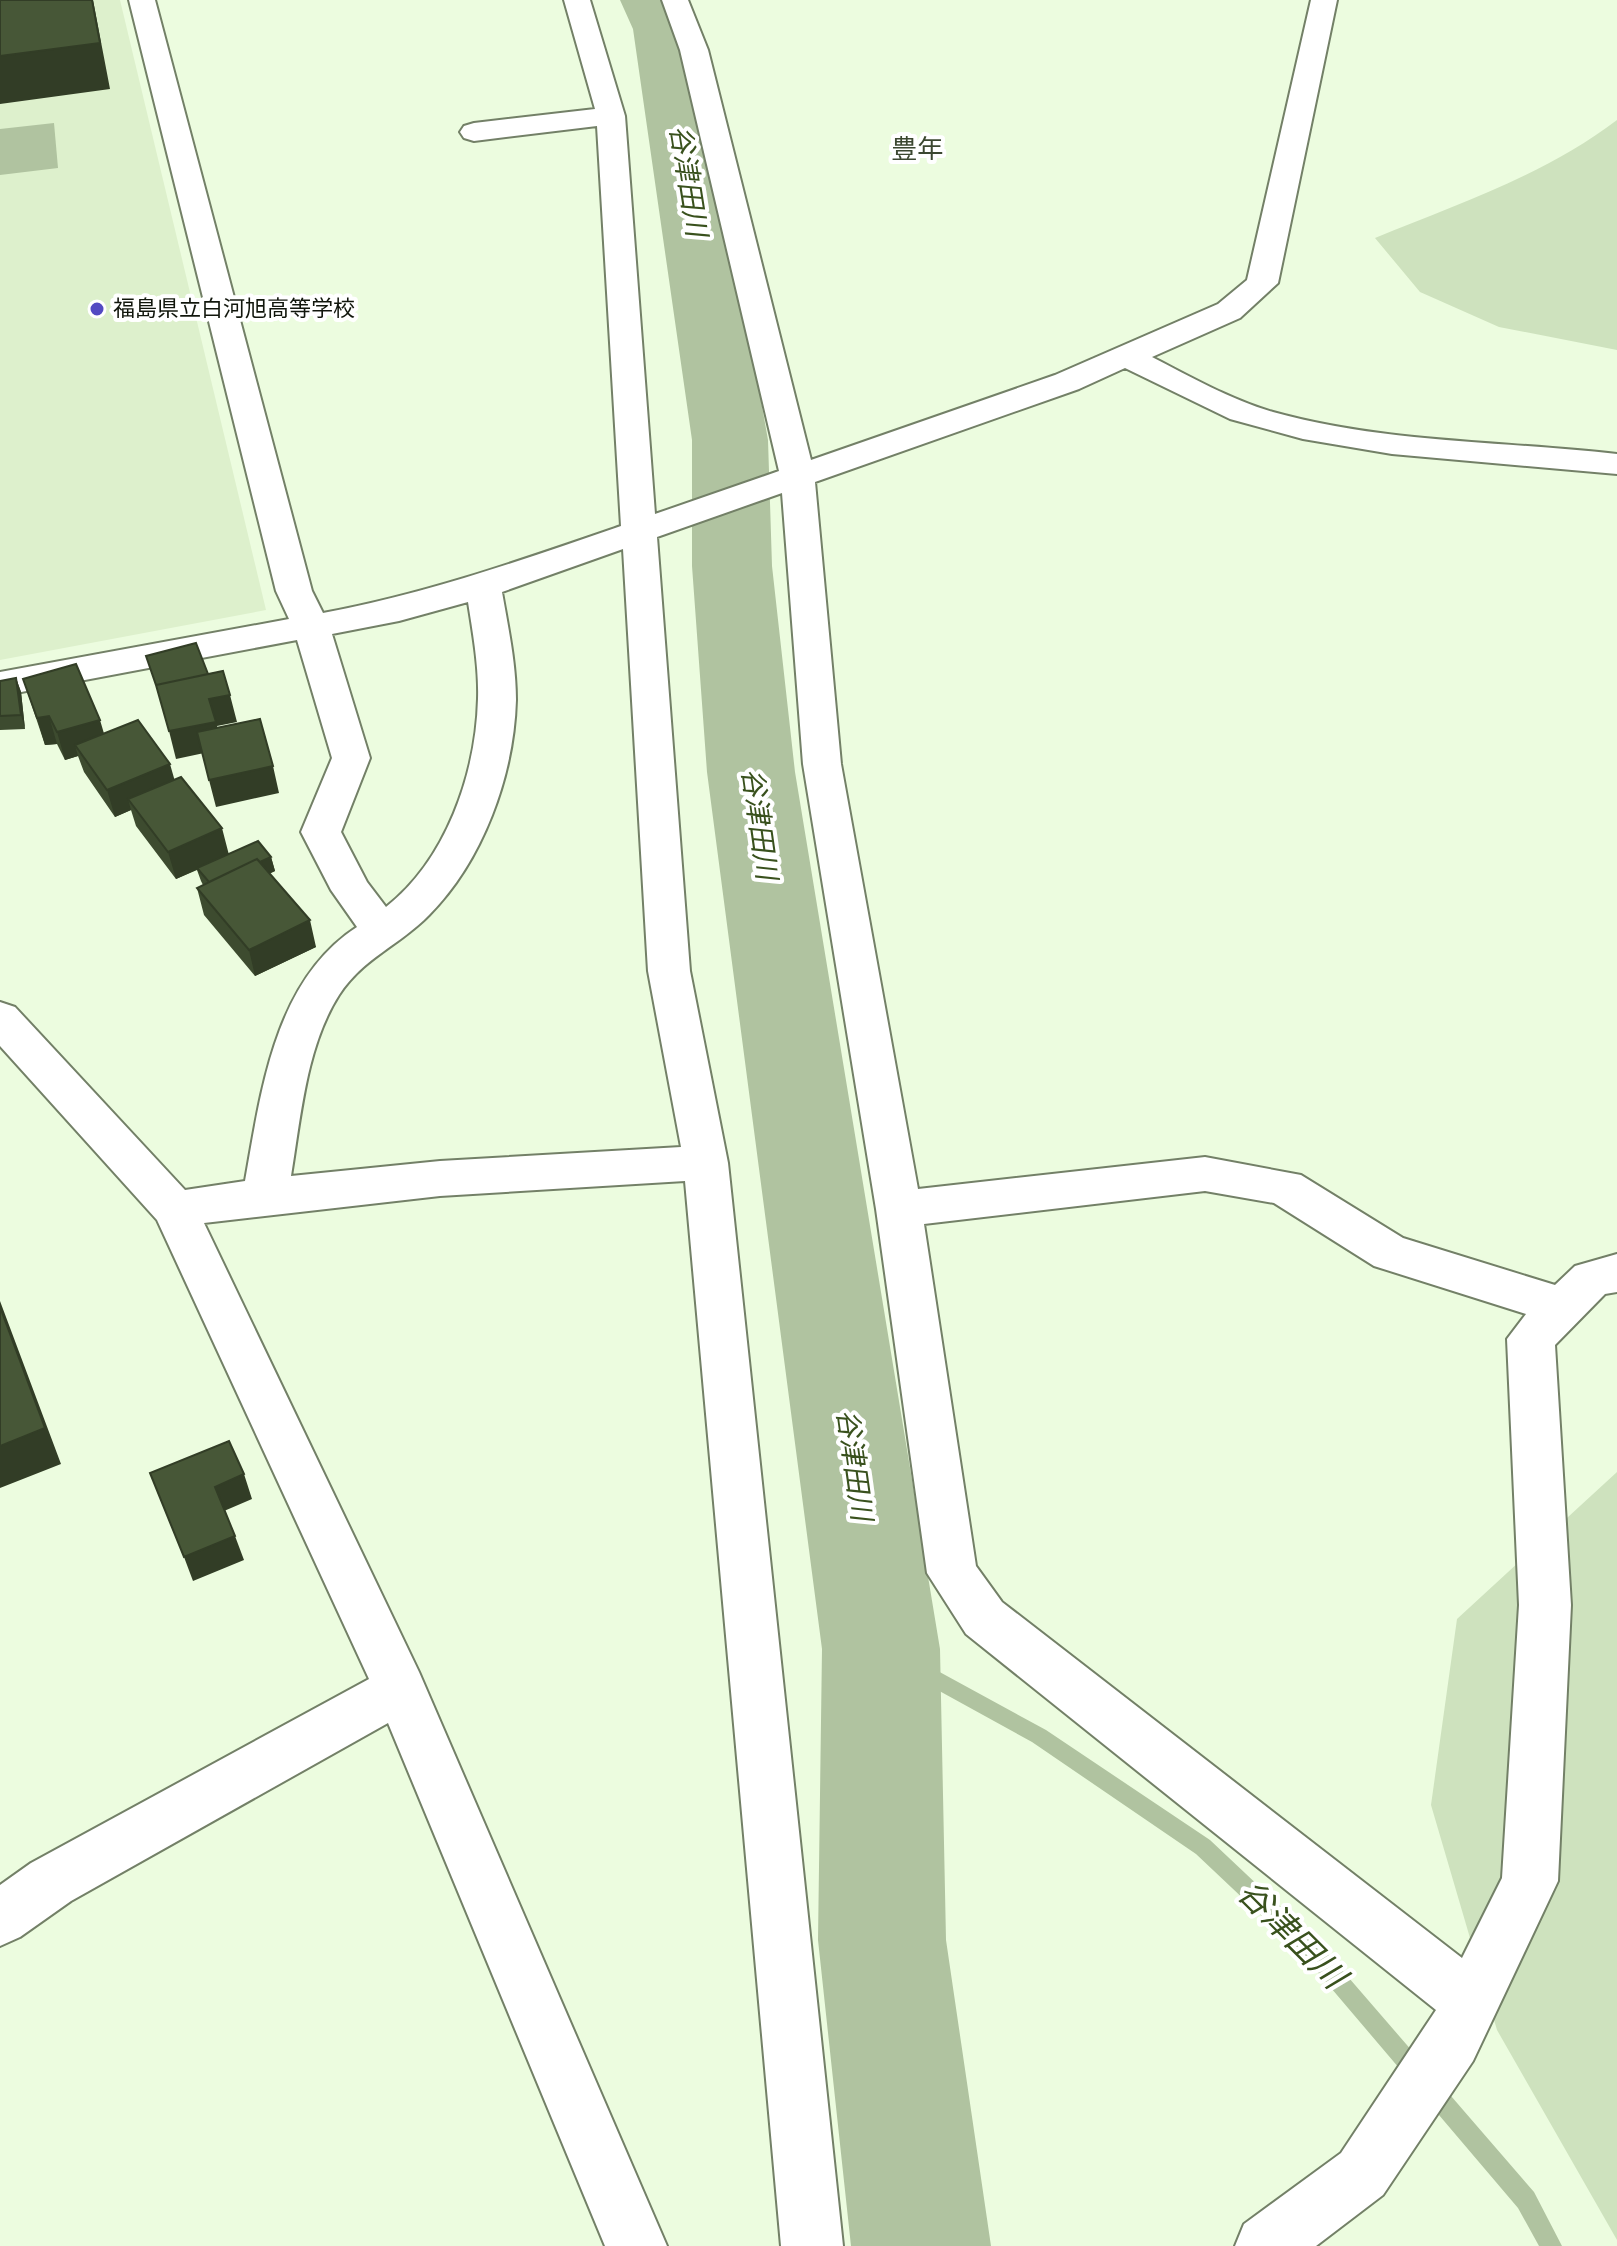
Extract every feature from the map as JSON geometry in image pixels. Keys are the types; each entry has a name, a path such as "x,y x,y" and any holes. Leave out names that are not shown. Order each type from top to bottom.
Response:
{"street":[{"path":"142,0 182,139 229,345 294,591 311,626 351,758 321,832 351,890 381,929"},
{"path":"577,0 611,116 659,525 669,971 706,1163 812,2246"},
{"path":"675,0 694,50 787,478 822,764 899,1209 952,1573 984,1618 1462,2020"},
{"path":"0,684 399,610 483,586 1067,382 1229,311 1262,283 1324,0"},
{"path":"474,132 611,116"},
{"path":"1126,356 1221,403 1259,418 1302,428 1457,450 1617,464"},
{"path":"265,1195 280,1109 305,1020 338,965 417,904 442,873 476,803 493,749 497,698 483,586"},
{"path":"0,1018 175,1209 400,1689 636,2246"},
{"path":"175,1209 265,1195 521,1173 706,1163"},
{"path":"899,1209 1205,1174 1285,1187 1390,1253 1477,1277 1562,1307"},
{"path":"1266,2246 1362,2174 1462,2020 1530,1881 1545,1605 1531,1339 1591,1279 1617,1273"},
{"path":"0,1918 51,1882 400,1689"}],"shaded area":[{"name":"福島県立白河旭高等学校","path":"51,0 120,0 266,610 0,660 0,9"},
{"path":"1617,120 1617,350 1499,327 1420,292 1375,238 1531,173"},
{"path":"54,123 58,168 0,175 0,129"},
{"path":"1617,1472 1617,2240 1497,2030 1431,1805 1457,1619"}],"building":[{"path":"0,0 92,0 100,43 0,56"},
{"path":"196,643 208,674 156,685 146,656"},
{"path":"76,664 100,720 57,732 49,716 37,718 23,679"},
{"path":"223,671 230,695 209,699 216,722 169,731 156,685"},
{"path":"16,678 21,715 0,716 0,681"},
{"path":"260,719 273,766 209,780 197,732"},
{"path":"138,720 170,764 107,790 75,745"},
{"path":"181,777 222,828 168,852 128,799"},
{"path":"258,841 271,857 260,862 257,859 209,882 197,868"},
{"path":"257,859 310,920 249,950 197,888"},
{"path":"0,1307 45,1428 0,1446"},
{"path":"229,1441 244,1474 215,1487 235,1536 184,1557 150,1473"}],"waterway":[{"name":"谷津田川","path":"650,0 664,29 730,440 732,566 751,772 881,1649 882,1940 921,2246"},
{"name":"谷津田川","path":"881,1649 1039,1736 1203,1847 1310,1948 1526,2200 1551,2246"}],"place":[{"name":"福島県立白河旭高等学校","path":"97,309"}],"district":[{"name":"豊年","path":"917,149"}]}
